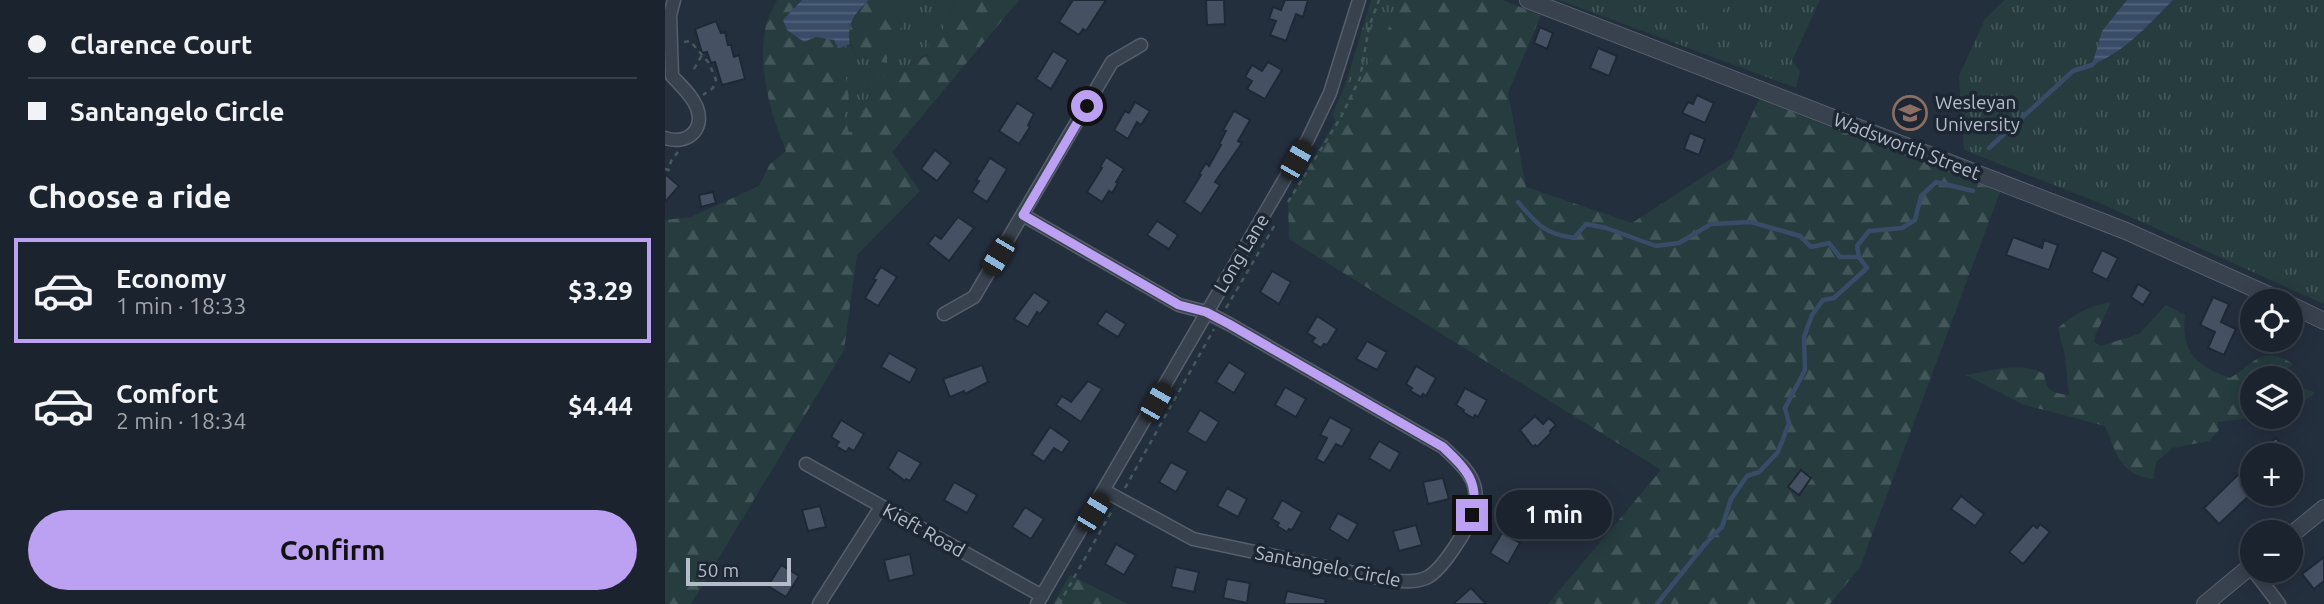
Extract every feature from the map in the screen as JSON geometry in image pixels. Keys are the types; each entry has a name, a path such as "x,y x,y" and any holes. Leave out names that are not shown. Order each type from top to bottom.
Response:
{"street":[{"path":"665,138 682,141 694,133 699,119 694,102 668,80 670,15 674,0"},
{"name":"Long Lane","path":"1040,600 1308,139 1330,93 1359,0"},
{"name":"Wadsworth Street","path":"1528,0 2115,226 2255,289"},
{"path":"944,314 974,297 1112,62 1141,45"},
{"path":"1023,215 1179,305 1206,312"},
{"path":"2303,311 2324,321"},
{"name":"Santangelo Circle","path":"1105,491 1193,539 1388,580 1414,581 1428,577 1443,564 1472,515 1476,499 1472,481 1443,447 1206,312"},
{"name":"Kieft Road","path":"806,464 1040,600"},
{"path":"819,604 881,507"},
{"path":"2303,525 2324,508"},
{"path":"2205,604 2240,577"},
{"path":"2263,583 2279,604"}],"path":[{"path":"670,41 690,41 709,63 716,80 713,88 694,102"},
{"path":"694,69 702,55"},
{"path":"665,169 669,170 675,154 684,148"},
{"path":"1059,604 1087,554"}],"green space":[{"path":"777,0 802,0 783,20 787,30 804,42 816,37 834,40 838,48 834,62 845,71 849,99 843,113 849,132 853,131 857,110 872,94 867,87 874,79 898,71 928,55 930,40 943,30 955,0 1019,0 892,152 920,191 857,255 844,350 691,604 665,604 665,220 691,217 759,186 770,164 786,151 770,105 763,57 766,25"},
{"path":"869,0 898,0 895,8 901,27 887,56 887,63 881,62 875,56 858,59 850,41 852,21"},
{"path":"898,0 955,0 943,30 931,40 928,54 898,71 874,79 867,87 872,94 857,110 853,131 848,133 843,113 849,99 834,62 838,48 850,44 858,59 876,56 881,61 901,27 895,8"},
{"path":"1371,0 1403,0 1336,121 1332,115 1346,83"},
{"path":"1403,0 1502,0 1541,15 1508,93 1526,187 1632,223 1732,158 1759,99 2000,192 1860,567 1830,604 1548,604 1661,470 1289,239 1288,202 1375,54"},
{"path":"1559,0 1820,0 1792,61 1800,71 1796,88"},
{"path":"1672,0 1730,0 1710,28"},
{"path":"2005,0 2127,0 2102,31 2093,65 2126,45 2173,0 2324,0 2324,304 2303,295 2303,289 2291,289 2102,204 1964,150 1959,76 1985,19"},
{"path":"2111,302 2095,336 2094,342 2101,346 2139,334 2166,305 2185,315 2185,339 2193,356 2208,368 2230,378 2240,371 2240,419 2217,422 2219,430 2209,441 2172,448 2156,462 2153,479 2133,473 2126,467 2116,454 2105,426 2022,404 1966,375 2006,368 2026,368 2044,374 2046,384 2051,390 2069,395 2065,356 2058,328 2082,311"},
{"path":"2266,356 2282,358 2293,364 2247,366"},
{"path":"2303,388 2314,392 2303,402"},
{"path":"1070,575 1128,604 1053,604"}],"water":[{"path":"802,0 869,0 853,19 850,44 838,48 834,40 816,37 804,42 787,30 783,20"},
{"path":"2127,0 2173,0 2126,45 2092,65 2102,31"}],"building":[{"path":"1073,0 1106,0 1086,31 1083,29 1079,35 1059,22"},
{"path":"1206,0 1224,0 1225,24 1207,25"},
{"path":"1285,0 1308,0 1303,17 1296,14 1286,41 1270,35 1276,21 1269,19 1273,7 1281,10"},
{"path":"716,21 721,33 725,32 734,57 739,55 745,79 722,85 715,62 711,63 707,52 702,53 695,29"},
{"path":"1540,27 1553,33 1547,49 1534,43"},
{"path":"1598,48 1617,56 1609,76 1590,68"},
{"path":"1053,51 1068,60 1051,89 1036,79"},
{"path":"1268,62 1282,70 1265,99 1247,89 1252,81 1245,77 1252,65 1262,71"},
{"path":"1697,95 1714,103 1705,123 1682,113 1688,102 1693,104"},
{"path":"1135,102 1150,111 1141,125 1137,122 1128,139 1114,130 1125,111 1129,113"},
{"path":"1017,103 1034,114 1028,125 1030,127 1019,144 999,131"},
{"path":"1234,111 1250,120 1238,141 1242,143 1215,182 1220,185 1201,214 1184,202 1206,163 1209,166 1221,145 1219,144 1226,131 1223,130"},
{"path":"1690,133 1705,139 1699,155 1684,149"},
{"path":"935,150 951,163 937,181 921,169"},
{"path":"1106,157 1124,169 1112,193 1109,191 1102,202 1087,192"},
{"path":"990,158 1007,169 987,202 972,192"},
{"path":"665,174 679,186 665,202"},
{"path":"713,192 716,203 701,207 699,195"},
{"path":"958,217 974,228 949,261 928,244 935,235 941,239"},
{"path":"1157,221 1178,235 1169,249 1147,235"},
{"path":"2013,237 2042,248 2044,240 2058,245 2049,270 2006,255"},
{"path":"2102,250 2118,258 2107,280 2091,272"},
{"path":"881,267 897,277 878,306 865,298"},
{"path":"1272,271 1291,282 1279,304 1260,292"},
{"path":"2138,284 2151,292 2143,305 2131,297"},
{"path":"1034,292 1049,302 1040,314 1037,312 1028,327 1014,319"},
{"path":"2213,297 2229,304 2221,322 2236,329 2224,355 2208,348 2215,332 2200,325"},
{"path":"1106,311 1126,324 1118,337 1097,324"},
{"path":"1317,316 1337,329 1327,345 1324,344 1321,348 1312,342 1315,338 1307,333"},
{"path":"1367,341 1387,352 1377,370 1356,359"},
{"path":"889,353 917,369 910,383 881,367"},
{"path":"1229,362 1246,373 1234,393 1216,382"},
{"path":"982,365 988,382 965,394 964,391 950,397 943,379"},
{"path":"1416,366 1436,378 1426,396 1423,394 1421,397 1410,391 1412,388 1406,384"},
{"path":"1088,381 1102,389 1081,422 1056,405 1062,396 1071,402"},
{"path":"1285,387 1306,399 1296,417 1275,405"},
{"path":"1465,388 1487,400 1478,417 1475,415 1473,418 1456,405"},
{"path":"1200,410 1219,422 1206,443 1187,432"},
{"path":"1535,416 1543,424 1549,418 1556,425 1537,447 1533,447 1520,430"},
{"path":"1330,417 1352,429 1342,447 1336,444 1324,463 1316,459 1327,438 1320,435"},
{"path":"841,420 864,434 854,451 849,448 846,452 836,446 839,442 831,437"},
{"path":"1050,427 1070,441 1062,453 1054,448 1044,462 1032,454"},
{"path":"1379,441 1400,453 1390,471 1369,458"},
{"path":"898,450 921,463 910,481 905,481 888,468"},
{"path":"1171,462 1188,471 1176,492 1159,482"},
{"path":"1801,470 1811,478 1799,495 1788,487"},
{"path":"2240,473 2240,504 2219,524 2204,508"},
{"path":"1443,478 1449,499 1428,504 1423,482"},
{"path":"954,482 977,495 967,513 944,500"},
{"path":"1227,488 1247,499 1238,517 1217,506"},
{"path":"1546,490 1563,499 1553,520 1535,510"},
{"path":"1961,496 1984,514 1975,526 1951,509"},
{"path":"1282,500 1302,512 1292,530 1287,532 1272,519"},
{"path":"820,506 826,527 808,531 802,510"},
{"path":"1025,507 1044,519 1031,539 1012,527"},
{"path":"1338,513 1358,524 1348,541 1329,529"},
{"path":"2040,524 2050,532 2023,564 2009,552 2033,525 2037,528"},
{"path":"1416,525 1422,545 1399,551 1393,531"},
{"path":"1502,533 1520,543 1508,564 1490,553"},
{"path":"1116,544 1136,555 1124,575 1105,564"},
{"path":"910,554 914,575 889,581 884,560"},
{"path":"2324,557 2324,581 2314,589 2303,573"},
{"path":"781,565 799,576 786,597 768,586"},
{"path":"1176,567 1199,572 1194,592 1171,587"},
{"path":"1227,579 1250,583 1247,603 1223,598"},
{"path":"1471,588 1486,604 1453,604"},
{"path":"1287,591 1326,599 1325,604 1284,604"}],"waterway":[{"path":"1989,148 2073,71 2096,61"},
{"path":"1657,604 1722,527 1731,499 1747,476 1759,472 1778,452 1789,423 1785,408 1805,370 1804,337 1812,315 1823,300 1834,298 1867,268 1859,257 1857,246 1869,231 1902,228 1915,220 1921,196 1936,182 1973,191"},
{"path":"1518,202 1548,231 1574,238 1586,224 1606,228 1656,246 1679,243 1711,224 1751,222 1800,236 1811,247 1829,243 1840,257 1859,257"}],"place":[{"name":"Wesleyan University","path":"1910,113"}],"route":[{"path":"1087,106 1023,215 1179,305 1206,312 1229,324 1443,447 1472,481 1476,499 1472,515"}]}
